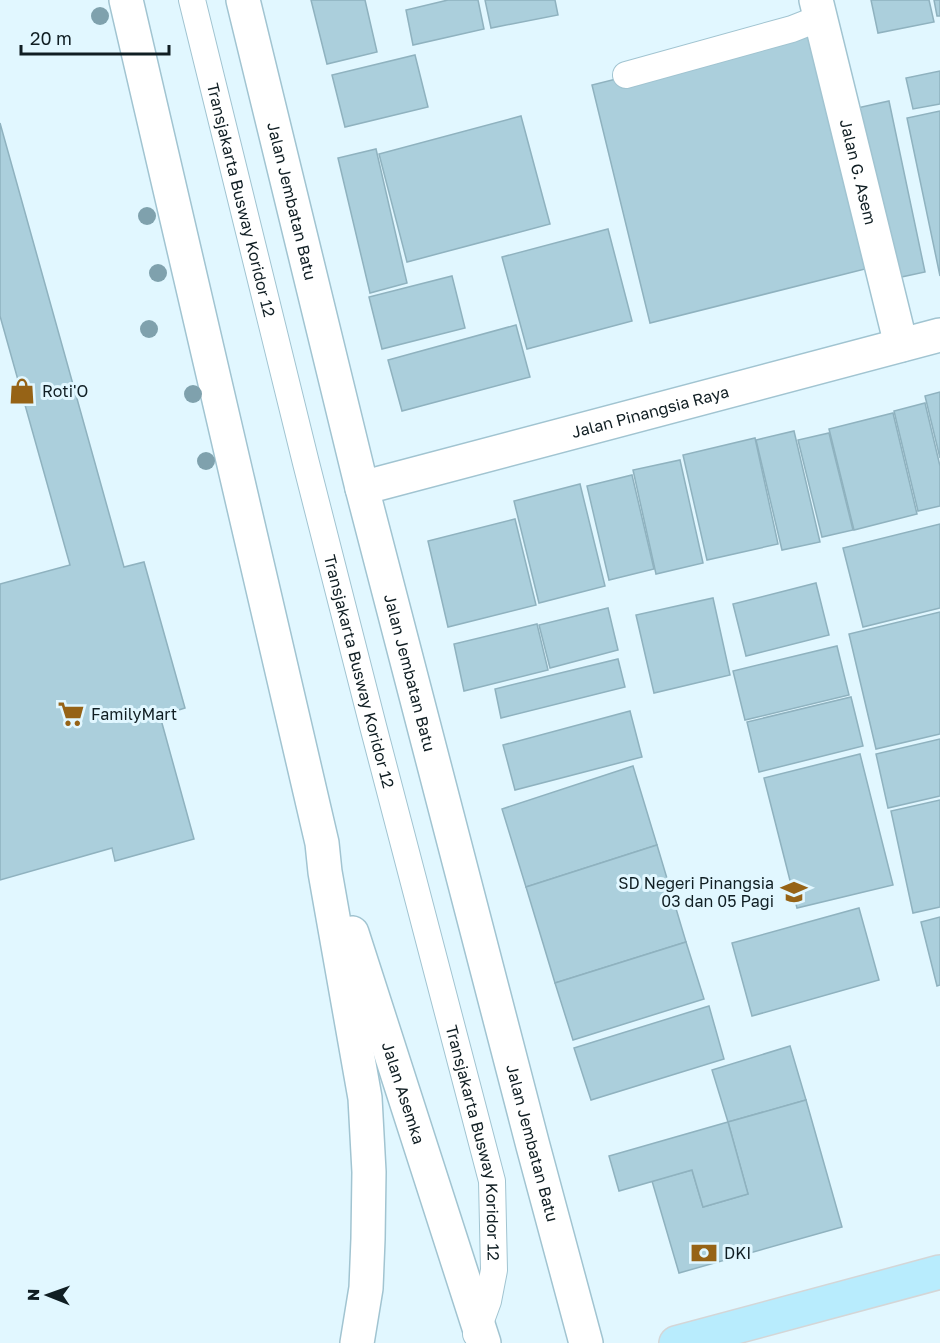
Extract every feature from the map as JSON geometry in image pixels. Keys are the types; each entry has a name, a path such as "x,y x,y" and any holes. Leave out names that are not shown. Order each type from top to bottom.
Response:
{"main road":[{"path":"126,0 322,843 325,872 365,1098 369,1172 368,1239 366,1288 357,1343"},
{"name":"Jalan Jembatan Batu","path":"243,0 362,488 586,1343"},
{"name":"Jalan G. Asem","path":"818,9 901,345"},
{"name":"Jalan Pinangsia Raya","path":"362,488 940,335"},
{"name":"Jalan Asemka","path":"322,843 371,990 479,1338"},
{"path":"676,1343 940,1272"}],"lane":[{"name":"Transjakarta Busway Koridor 12","path":"192,0 358,669 492,1181 494,1270 479,1338"},
{"path":"626,75 792,28 818,9"}],"building":[{"path":"311,0 365,0 377,52 327,64"},
{"path":"448,0 478,0 484,29 413,45 406,10"},
{"path":"485,0 555,0 558,15 491,28"},
{"path":"871,0 929,0 934,22 878,33"},
{"path":"934,0 940,0 940,16 937,16"},
{"path":"808,31 865,269 650,323 592,85"},
{"path":"415,55 428,107 345,127 332,75"},
{"path":"940,71 940,104 913,109 906,78"},
{"path":"889,101 925,272 892,279 857,108"},
{"path":"940,111 940,276 907,118"},
{"path":"521,116 550,224 407,262 379,154"},
{"path":"0,123 124,567 144,562 185,708 160,716 194,839 115,861 112,848 0,880 0,584 70,565 0,316"},
{"path":"376,149 407,283 370,293 338,158"},
{"path":"608,229 632,321 527,349 502,257"},
{"path":"452,276 465,328 382,349 369,297"},
{"path":"516,325 530,377 402,411 388,360"},
{"path":"940,392 940,458 925,396"},
{"path":"925,403 940,466 940,506 918,511 894,411"},
{"path":"893,413 917,514 854,530 829,429"},
{"path":"794,431 820,542 782,550 756,440"},
{"path":"829,433 853,530 822,537 798,440"},
{"path":"755,438 778,544 707,560 683,455"},
{"path":"680,460 703,563 656,574 633,470"},
{"path":"632,475 654,569 609,580 587,486"},
{"path":"580,484 605,586 539,603 514,501"},
{"path":"515,519 536,605 448,627 428,541"},
{"path":"940,524 940,608 863,627 843,548"},
{"path":"816,583 829,635 746,656 733,604"},
{"path":"713,598 730,675 654,693 636,615"},
{"path":"608,608 618,650 550,668 539,625"},
{"path":"940,612 940,734 876,749 849,634"},
{"path":"537,624 548,670 464,691 454,644"},
{"path":"837,646 849,695 745,720 733,671"},
{"path":"618,659 625,687 501,718 495,689"},
{"path":"851,697 863,746 759,772 747,722"},
{"path":"630,711 642,757 515,790 503,745"},
{"path":"940,739 940,796 888,808 876,754"},
{"path":"860,754 893,885 797,908 764,778"},
{"path":"633,766 657,845 526,887 502,809"},
{"path":"940,800 940,907 913,913 891,811"},
{"path":"657,845 686,942 555,983 526,887"},
{"path":"859,908 879,980 752,1016 732,943"},
{"path":"940,917 940,985 937,986 921,922"},
{"path":"686,942 704,999 573,1040 555,983"},
{"path":"709,1006 724,1059 591,1100 574,1048"},
{"path":"790,1046 806,1100 728,1122 712,1070"},
{"path":"806,1100 842,1227 679,1273 652,1181 692,1170 703,1207 748,1194 728,1122"},
{"path":"728,1122 748,1194 703,1207 692,1170 619,1191 609,1156"}],"place":[{"name":"Roti'O","path":"22,391"},
{"name":"FamilyMart","path":"71,714"},
{"name":"SD Negeri Pinangsia 03 dan 05 Pagi","path":"794,892"},
{"name":"DKI","path":"704,1253"}]}
